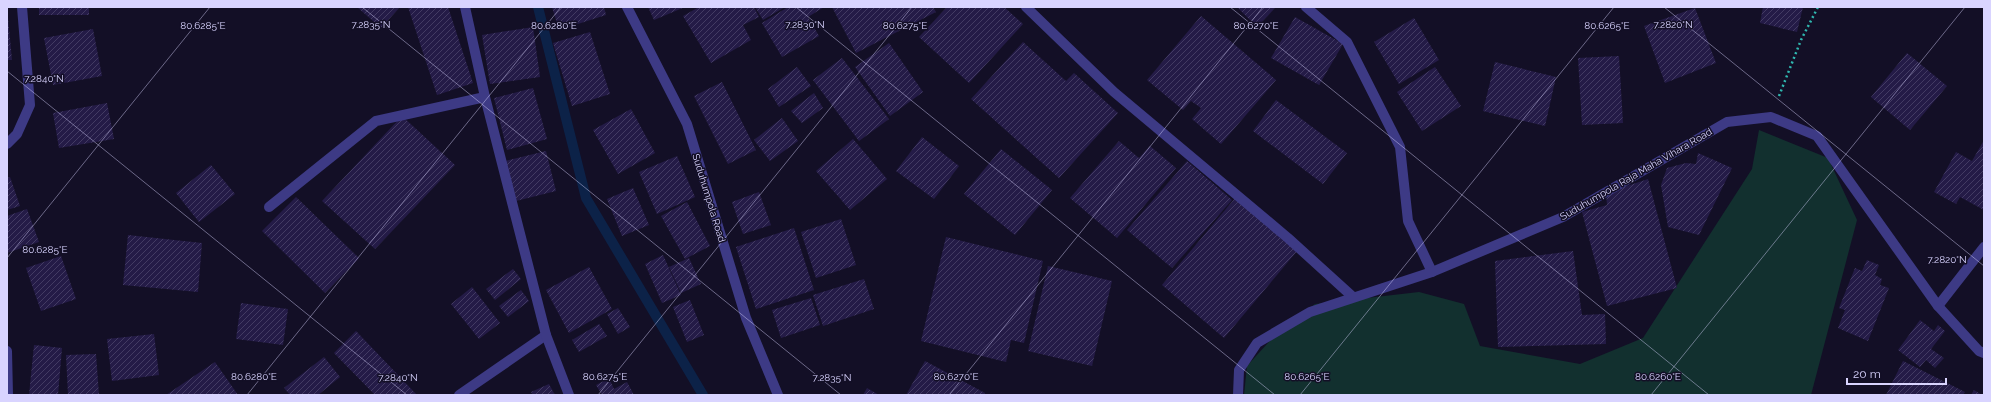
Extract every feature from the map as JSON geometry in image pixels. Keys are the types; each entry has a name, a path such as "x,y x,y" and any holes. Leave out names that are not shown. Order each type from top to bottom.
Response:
{"street":[{"path":"7,144 17,134 30,105 22,7"},
{"path":"466,7 485,97 546,335 569,395"},
{"name":"Suduhumpola Road","path":"627,7 686,124 746,318 778,395"},
{"path":"1026,7 1114,92 1288,238 1353,297"},
{"path":"1306,7 1347,42 1400,147 1408,221 1432,272"},
{"path":"269,207 376,121 485,97"},
{"name":"Suduhumpola Raja Maha Vihara Road","path":"1238,395 1239,370 1257,343 1310,312 1432,272 1563,217 1727,122 1771,117 1817,136 1938,306 1979,351 1984,353"},
{"path":"1938,306 1984,247"},
{"path":"459,395 546,335"},
{"path":"7,351 8,395"}],"path":[{"path":"1771,117 1801,40 1818,7"}],"green space":[{"path":"1759,130 1828,158 1857,220 1811,395 1244,395 1247,366 1277,333 1315,304 1419,292 1464,304 1480,346 1580,364 1643,338 1752,169"}],"building":[{"path":"7,7 12,60 7,60"},
{"path":"39,7 89,7 89,15 39,15"},
{"path":"357,7 400,7 381,28"},
{"path":"408,7 448,7 473,83 437,95"},
{"path":"552,7 604,7 606,15 559,30"},
{"path":"648,7 685,7 654,20"},
{"path":"699,7 754,7 759,17 743,25 751,40 711,63 683,16"},
{"path":"755,7 785,7 763,20"},
{"path":"788,7 824,7 808,17 819,36 782,57 762,23"},
{"path":"832,7 933,7 936,12 856,53"},
{"path":"947,7 1004,7 1023,24 969,83 919,37"},
{"path":"1237,7 1276,7 1257,27"},
{"path":"1763,7 1803,7 1797,32 1760,23"},
{"path":"1695,8 1716,63 1665,83 1644,26"},
{"path":"1201,16 1276,80 1221,144 1192,119 1201,108 1191,101 1183,110 1147,80"},
{"path":"1295,17 1343,44 1319,85 1271,58"},
{"path":"1414,18 1439,60 1399,84 1374,42"},
{"path":"533,27 540,77 490,84 482,35"},
{"path":"93,29 102,76 53,85 44,38"},
{"path":"590,32 610,94 572,106 553,43"},
{"path":"1023,42 1066,81 1074,73 1118,113 1059,178 971,99"},
{"path":"889,43 923,92 890,116 855,67"},
{"path":"1907,53 1947,86 1910,130 1871,97"},
{"path":"1619,56 1623,123 1582,125 1578,58"},
{"path":"842,58 889,119 859,141 813,80"},
{"path":"1495,62 1556,77 1545,126 1483,111"},
{"path":"797,67 811,86 779,107 768,89"},
{"path":"1435,67 1461,106 1422,131 1397,92"},
{"path":"722,82 756,150 728,164 694,96"},
{"path":"533,88 547,139 507,150 494,98"},
{"path":"814,93 823,108 802,123 791,111"},
{"path":"1276,100 1347,153 1323,184 1253,131"},
{"path":"107,103 114,139 59,148 53,113"},
{"path":"631,109 655,153 618,174 593,130"},
{"path":"402,116 455,165 375,249 322,201"},
{"path":"782,118 798,141 770,161 754,140"},
{"path":"922,137 959,166 934,199 896,171"},
{"path":"853,139 887,179 850,210 816,171"},
{"path":"1984,140 1984,210 1960,197 1956,204 1934,192 1956,152 1972,161"},
{"path":"1119,141 1139,158 1150,146 1176,168 1117,238 1070,198"},
{"path":"1001,149 1052,190 1015,235 964,194"},
{"path":"546,151 556,191 516,201 505,161"},
{"path":"1698,153 1732,168 1699,235 1668,227 1661,185 1667,168 1686,163 1696,164"},
{"path":"677,156 695,197 657,214 639,172"},
{"path":"1187,161 1232,200 1172,268 1127,230"},
{"path":"211,165 235,194 199,222 176,193"},
{"path":"10,177 20,206 7,210 7,178"},
{"path":"1648,179 1677,288 1607,306 1582,212 1607,205 1606,193"},
{"path":"633,188 649,225 622,236 607,199"},
{"path":"759,192 771,225 743,234 732,202"},
{"path":"296,197 359,258 325,293 262,231"},
{"path":"1236,197 1298,250 1224,338 1162,285"},
{"path":"687,202 710,246 685,259 661,216"},
{"path":"27,209 39,242 7,253 7,216"},
{"path":"841,219 856,265 816,278 801,232"},
{"path":"794,228 814,290 756,309 736,247"},
{"path":"128,235 202,243 198,292 123,285"},
{"path":"946,237 1043,261 1024,343 1011,340 1006,362 921,341"},
{"path":"1573,251 1582,315 1605,314 1606,344 1498,347 1495,261"},
{"path":"663,255 681,295 662,303 645,264"},
{"path":"61,256 76,299 41,311 26,268"},
{"path":"689,258 701,284 681,293 669,267"},
{"path":"1867,260 1879,265 1875,275 1882,279 1880,285 1889,288 1868,341 1838,328 1845,310 1839,308 1855,268 1862,271"},
{"path":"1048,266 1112,281 1092,366 1028,351"},
{"path":"589,267 612,309 569,333 546,290"},
{"path":"513,269 521,279 495,300 486,289"},
{"path":"864,279 874,309 823,326 813,295"},
{"path":"472,287 500,323 479,339 451,304"},
{"path":"521,290 529,301 508,317 499,306"},
{"path":"811,298 820,325 781,338 772,310"},
{"path":"690,300 704,335 687,342 673,307"},
{"path":"241,303 288,309 283,345 236,339"},
{"path":"618,308 630,327 618,334 607,314"},
{"path":"1920,320 1934,331 1938,325 1945,331 1931,349 1944,358 1935,368 1926,360 1920,367 1898,350"},
{"path":"599,324 607,336 579,352 572,340"},
{"path":"356,331 417,395 375,395 334,353"},
{"path":"154,334 159,375 112,381 107,339"},
{"path":"34,345 62,348 58,395 29,395"},
{"path":"96,354 99,395 68,395 66,355"},
{"path":"324,357 340,377 318,395 290,395 284,388"},
{"path":"925,361 985,393 985,395 906,395"},
{"path":"1903,361 1965,392 1963,395 1886,395"},
{"path":"215,362 238,395 166,395"},
{"path":"609,378 614,389 627,382 634,395 602,395 596,385"},
{"path":"549,384 555,395 533,395 531,392"},
{"path":"867,388 879,395 863,395"},
{"path":"1974,390 1982,395 1971,395"}],"waterway":[{"path":"538,7 586,198 703,395"}]}
